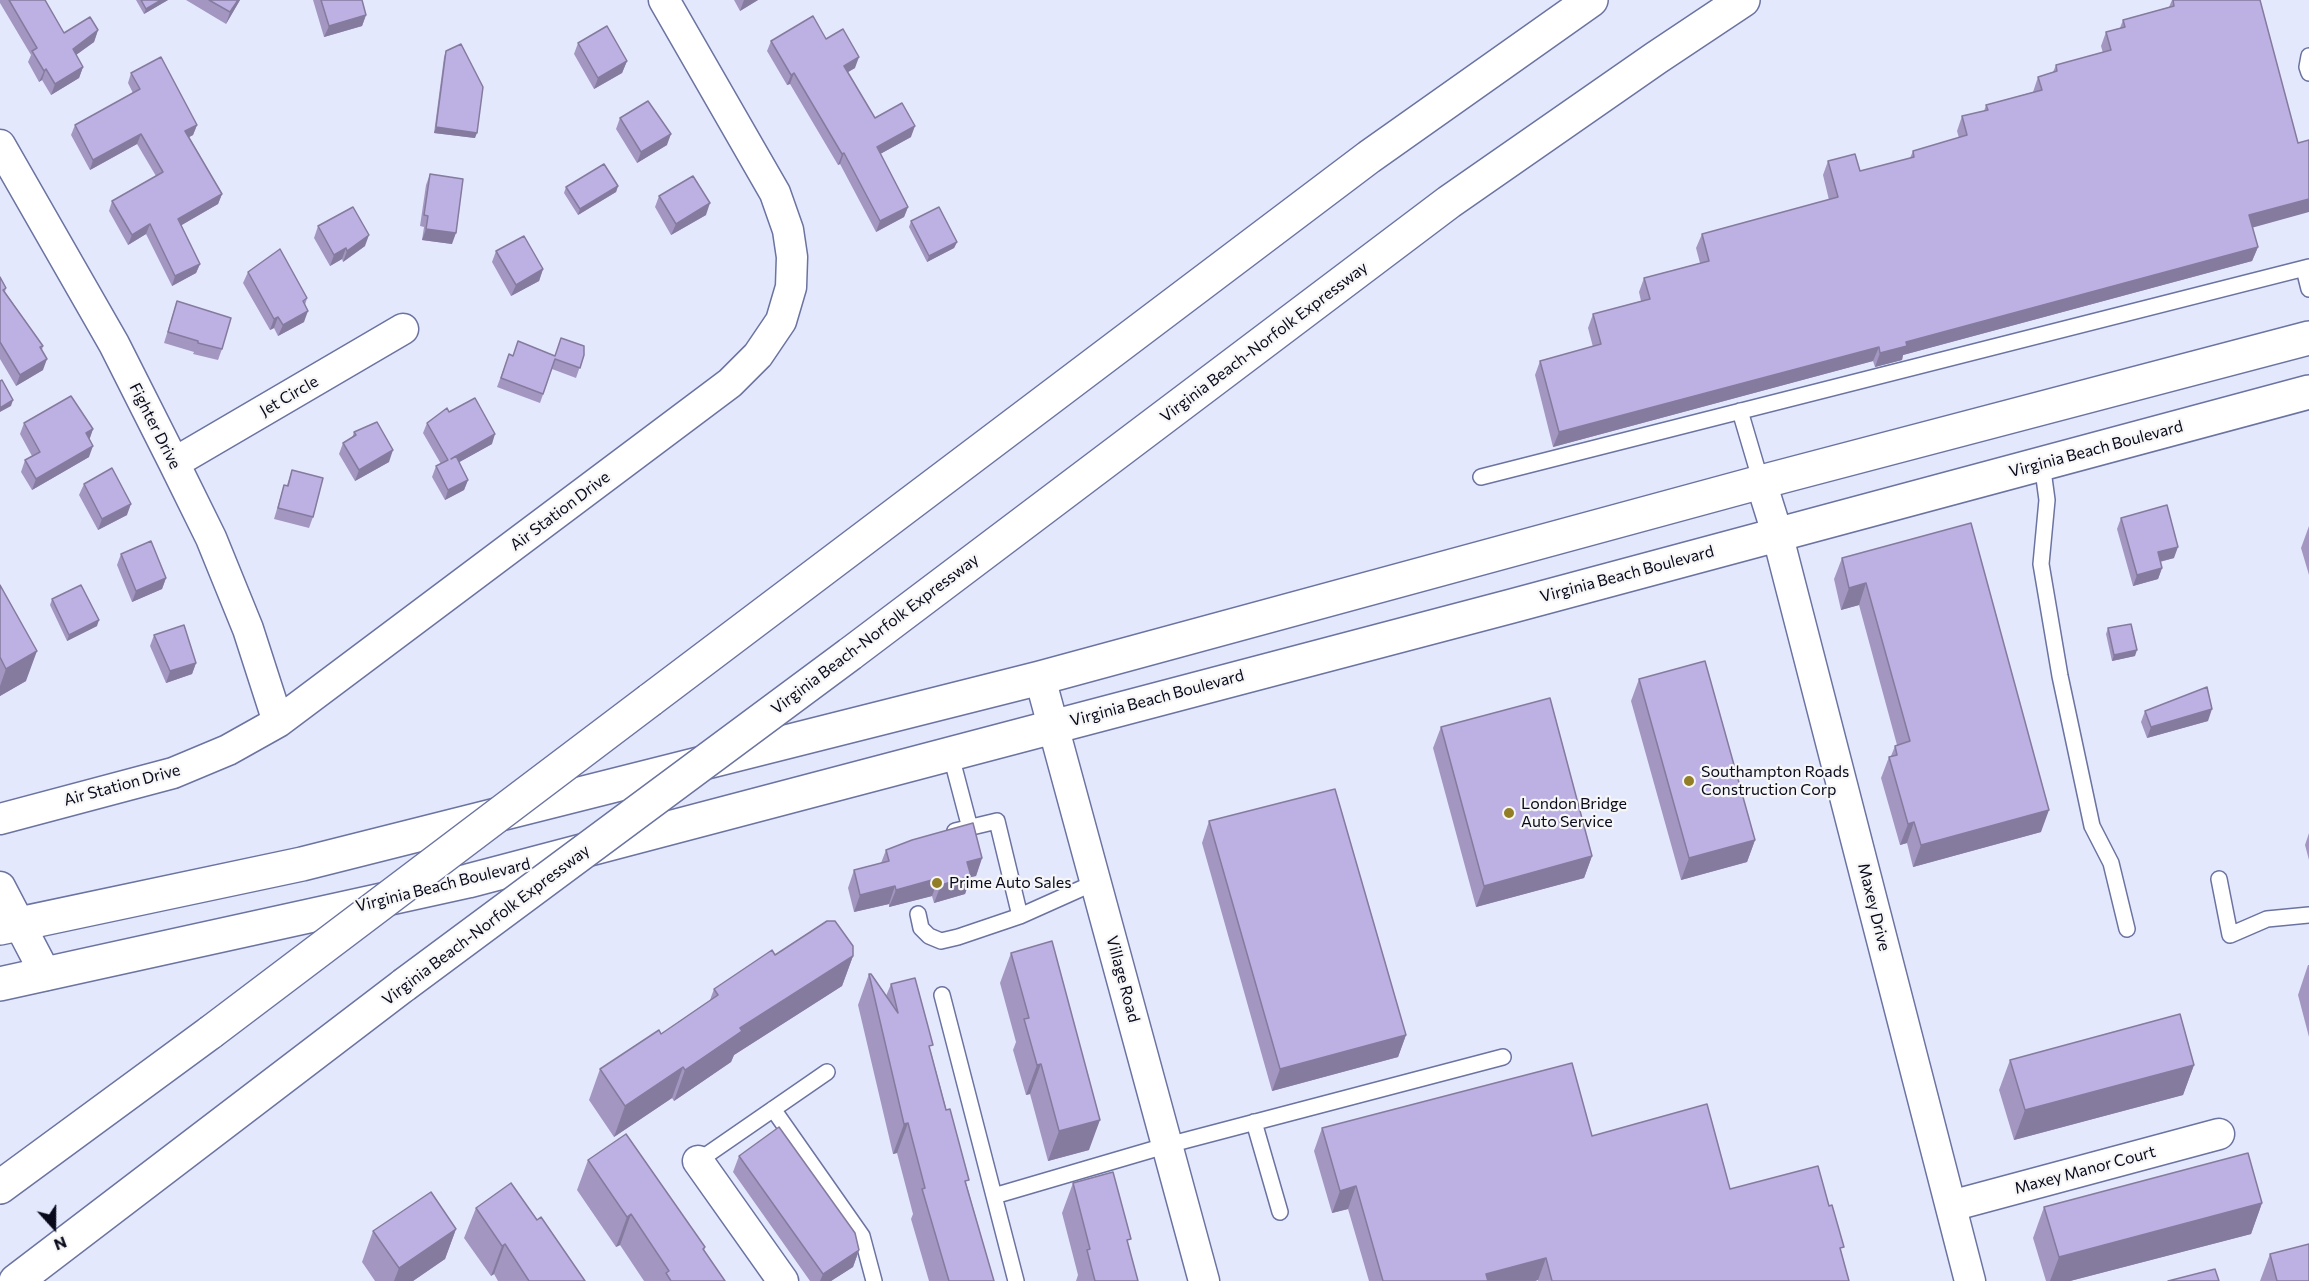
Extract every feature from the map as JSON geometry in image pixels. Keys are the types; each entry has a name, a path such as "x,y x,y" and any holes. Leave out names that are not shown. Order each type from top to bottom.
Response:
{"main road":[{"path":"0,1187 211,1032 1369,157 1591,0"},
{"name":"Virginia Beach-Norfolk Expressway","path":"16,1281 404,985 850,654 1449,202 1743,0"},
{"path":"10,926 302,864 1040,678 1761,482 2309,338"},
{"name":"Virginia Beach Boulevard","path":"0,984 468,881 950,752 1512,606 2309,392"}],"street":[{"name":"Air Station Drive","path":"0,819 173,773 228,750 278,722 730,383 759,355 781,321 791,287 792,257 788,230 775,194 664,0"},
{"name":"Fighter Drive","path":"0,146 114,344 211,538 248,629 278,722"},
{"name":"Jet Circle","path":"174,463 403,329"},
{"name":"Maxey Drive","path":"1761,482 1778,534 1970,1281"},
{"name":"Village Road","path":"1040,678 1204,1281"},
{"path":"0,887 10,926 46,975"},
{"name":"Maxey Manor Court","path":"1951,1206 2218,1134"},
{"path":"698,1161 783,1281"}],"lane":[{"path":"2309,56 2307,67 2309,73"},
{"path":"1481,477 2306,268 2309,289"},
{"path":"1740,411 1761,482"},
{"path":"2042,463 2047,500 2041,564 2060,676 2092,826 2111,863 2127,929"},
{"path":"950,752 970,828"},
{"path":"936,836 997,821 1020,916"},
{"path":"2219,879 2230,935 2267,919 2309,915"},
{"path":"918,914 921,928 929,936 941,941 1020,916 1096,882"},
{"path":"942,995 1016,1281"},
{"path":"994,1196 1168,1145 1503,1057"},
{"path":"698,1161 827,1072"},
{"path":"773,1109 862,1236 874,1281"},
{"path":"1254,1122 1280,1212"}],"building":[{"path":"9,0 45,0 64,33 90,17 98,30 73,49 83,67 55,84 32,51 37,48"},
{"path":"141,0 161,0 146,9"},
{"path":"209,0 238,0 230,12"},
{"path":"321,0 362,0 366,15 329,26"},
{"path":"2173,0 2260,0 2298,143 2309,140 2309,199 2249,215 2258,247 1906,342 1907,346 1880,353 1879,347 1559,432 1540,361 1601,344 1593,314 1650,299 1644,278 1709,261 1702,234 1838,197 1828,161 1855,154 1860,171 1914,157 1913,151 1967,135 1962,116 1988,110 1986,105 2042,90 2038,77 2057,71 2056,65 2111,50 2106,32 2125,27 2123,20 2174,6"},
{"path":"813,16 826,39 843,29 859,57 844,66 875,118 902,103 915,126 877,147 908,207 880,221 844,153 842,154 794,73 791,75 771,41"},
{"path":"607,26 627,61 598,78 578,43"},
{"path":"461,44 483,87 477,133 436,127 446,51"},
{"path":"161,57 197,125 185,131 222,194 178,219 200,264 175,276 150,224 132,235 112,201 163,172 141,134 93,160 75,125 140,89 131,73"},
{"path":"648,101 671,134 641,152 620,118"},
{"path":"604,164 618,186 580,209 566,187"},
{"path":"430,174 463,179 456,233 426,229 428,216 424,215"},
{"path":"693,176 710,203 676,224 659,196"},
{"path":"353,207 369,235 347,251 346,248 334,255 318,226"},
{"path":"939,207 957,242 929,256 911,221"},
{"path":"524,236 543,269 516,285 496,251"},
{"path":"280,249 307,298 303,301 308,311 283,325 278,317 274,319 248,272"},
{"path":"0,277 6,288 3,290 43,346 40,347 47,359 20,375 0,342"},
{"path":"177,301 231,318 222,349 168,332"},
{"path":"561,338 584,346 580,368 555,359 543,394 501,378 509,354 513,356 518,341 555,356"},
{"path":"2,380 13,400 0,408 0,381"},
{"path":"71,396 93,429 86,433 93,446 36,479 25,460 40,452 24,423"},
{"path":"475,398 495,434 456,456 468,480 448,490 436,466 448,460 427,423 447,408 449,412"},
{"path":"377,422 393,450 359,470 343,443 356,435 354,432"},
{"path":"112,468 131,504 102,519 84,484"},
{"path":"292,470 323,478 313,517 278,508 284,485 288,486"},
{"path":"2167,505 2178,547 2158,552 2162,568 2137,575 2121,518"},
{"path":"1971,523 2049,810 1921,845 1914,822 1908,824 1889,757 1897,755 1895,746 1910,741 1866,583 1849,588 1842,558"},
{"path":"151,541 166,578 136,591 121,554"},
{"path":"0,585 37,651 6,669 0,657"},
{"path":"81,585 99,620 69,635 52,599"},
{"path":"2131,624 2137,650 2114,655 2108,628"},
{"path":"184,625 196,663 170,671 154,635"},
{"name":"Southampton Roads Construction Corp","path":"1705,661 1755,840 1689,858 1639,679"},
{"path":"2207,687 2212,709 2151,727 2145,711"},
{"name":"London Bridge Auto Service","path":"1550,698 1592,856 1484,886 1441,727"},
{"path":"1335,789 1406,1035 1280,1069 1209,821"},
{"path":"973,823 982,858 967,862 971,876 941,885 939,878 896,890 895,886 860,895 854,870 889,861 886,850 912,840"},
{"path":"827,921 835,921 853,946 853,956 740,1028 742,1031 685,1070 683,1067 625,1106 600,1069 659,1030 661,1034 718,995 714,989 772,950 775,955"},
{"path":"1052,941 1100,1120 1059,1131 1041,1064 1037,1065 1024,1019 1029,1018 1011,953"},
{"path":"869,974 898,1013 891,984 915,978 933,1045 929,1046 946,1110 950,1109 969,1180 965,1181 994,1281 949,1281 922,1189 925,1188 908,1123 904,1124"},
{"path":"2180,1014 2194,1065 2025,1110 2010,1060"},
{"path":"1572,1063 1592,1136 1707,1104 1730,1189 1818,1166 1844,1247 1840,1248 1849,1281 1552,1281 1546,1258 1486,1274 1488,1281 1383,1281 1356,1186 1340,1191 1322,1128"},
{"path":"779,1127 855,1233 859,1250 823,1274 739,1156"},
{"path":"626,1134 705,1247 703,1249 725,1281 671,1281 666,1273 669,1271 631,1214 627,1217 588,1160"},
{"path":"2248,1153 2262,1203 2059,1257 2044,1207"},
{"path":"1113,1172 1131,1239 1127,1240 1138,1281 1095,1281 1087,1250 1090,1249 1073,1183"},
{"path":"511,1183 537,1220 541,1217 585,1281 529,1281 505,1244 502,1246 476,1208"},
{"path":"431,1192 456,1229 399,1268 373,1231"},
{"path":"2309,1244 2309,1281 2277,1281 2270,1254"},
{"path":"2215,1269 2219,1281 2168,1281"}],"place":[{"name":"Southampton Roads Construction Corp","path":"1689,781"},
{"name":"London Bridge Auto Service","path":"1509,813"},
{"name":"Prime Auto Sales","path":"937,883"}]}
